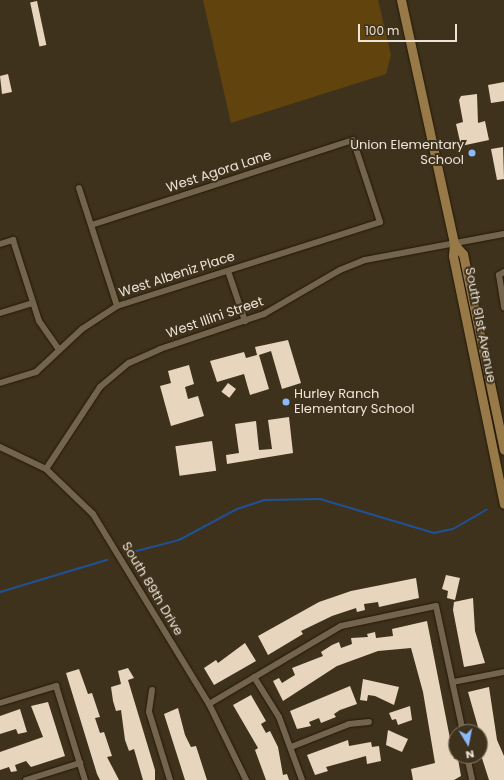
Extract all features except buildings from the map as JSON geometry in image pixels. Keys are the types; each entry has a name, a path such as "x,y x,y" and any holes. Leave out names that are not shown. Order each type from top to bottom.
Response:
{"main road":[{"name":"South 91st Avenue","path":"401,0 454,244 453,256 504,504"},
{"name":"South 91st Avenue","path":"454,244 463,254 504,450"}],"street":[{"name":"West Albeniz Place","path":"0,383 36,372 82,329 117,306 380,222 353,140"},
{"name":"West Agora Lane","path":"91,225 353,140"},
{"path":"79,188 117,306"},
{"name":"West Illini Street","path":"46,469 86,406 117,372 160,349 245,321 283,305 340,270 365,260 504,234"},
{"path":"0,244 13,240 33,303 47,337 59,350"},
{"path":"228,270 245,321"},
{"path":"501,274 504,308"},
{"path":"0,313 33,303"},
{"name":"South 89th Drive","path":"0,448 46,469 93,514 209,704 246,780"},
{"path":"209,704 341,626 436,606 461,724"},
{"path":"453,682 504,672"},
{"path":"254,677 291,747 302,780"},
{"path":"0,703 56,686 85,780"},
{"path":"152,690 149,712 170,780"},
{"path":"291,747 349,724 369,722"},
{"path":"26,780 80,763"},
{"path":"469,764 472,780"}],"shaded area":[{"path":"203,0 378,0 391,55 386,74 231,123"}],"waterway":[{"path":"129,553 179,540 237,509 265,500 320,499 434,533 453,529 487,509"},
{"path":"0,592 107,560"}],"place":[{"name":"Union Elementary School","path":"472,153"},
{"name":"Hurley Ranch Elementary School","path":"286,402"}]}
